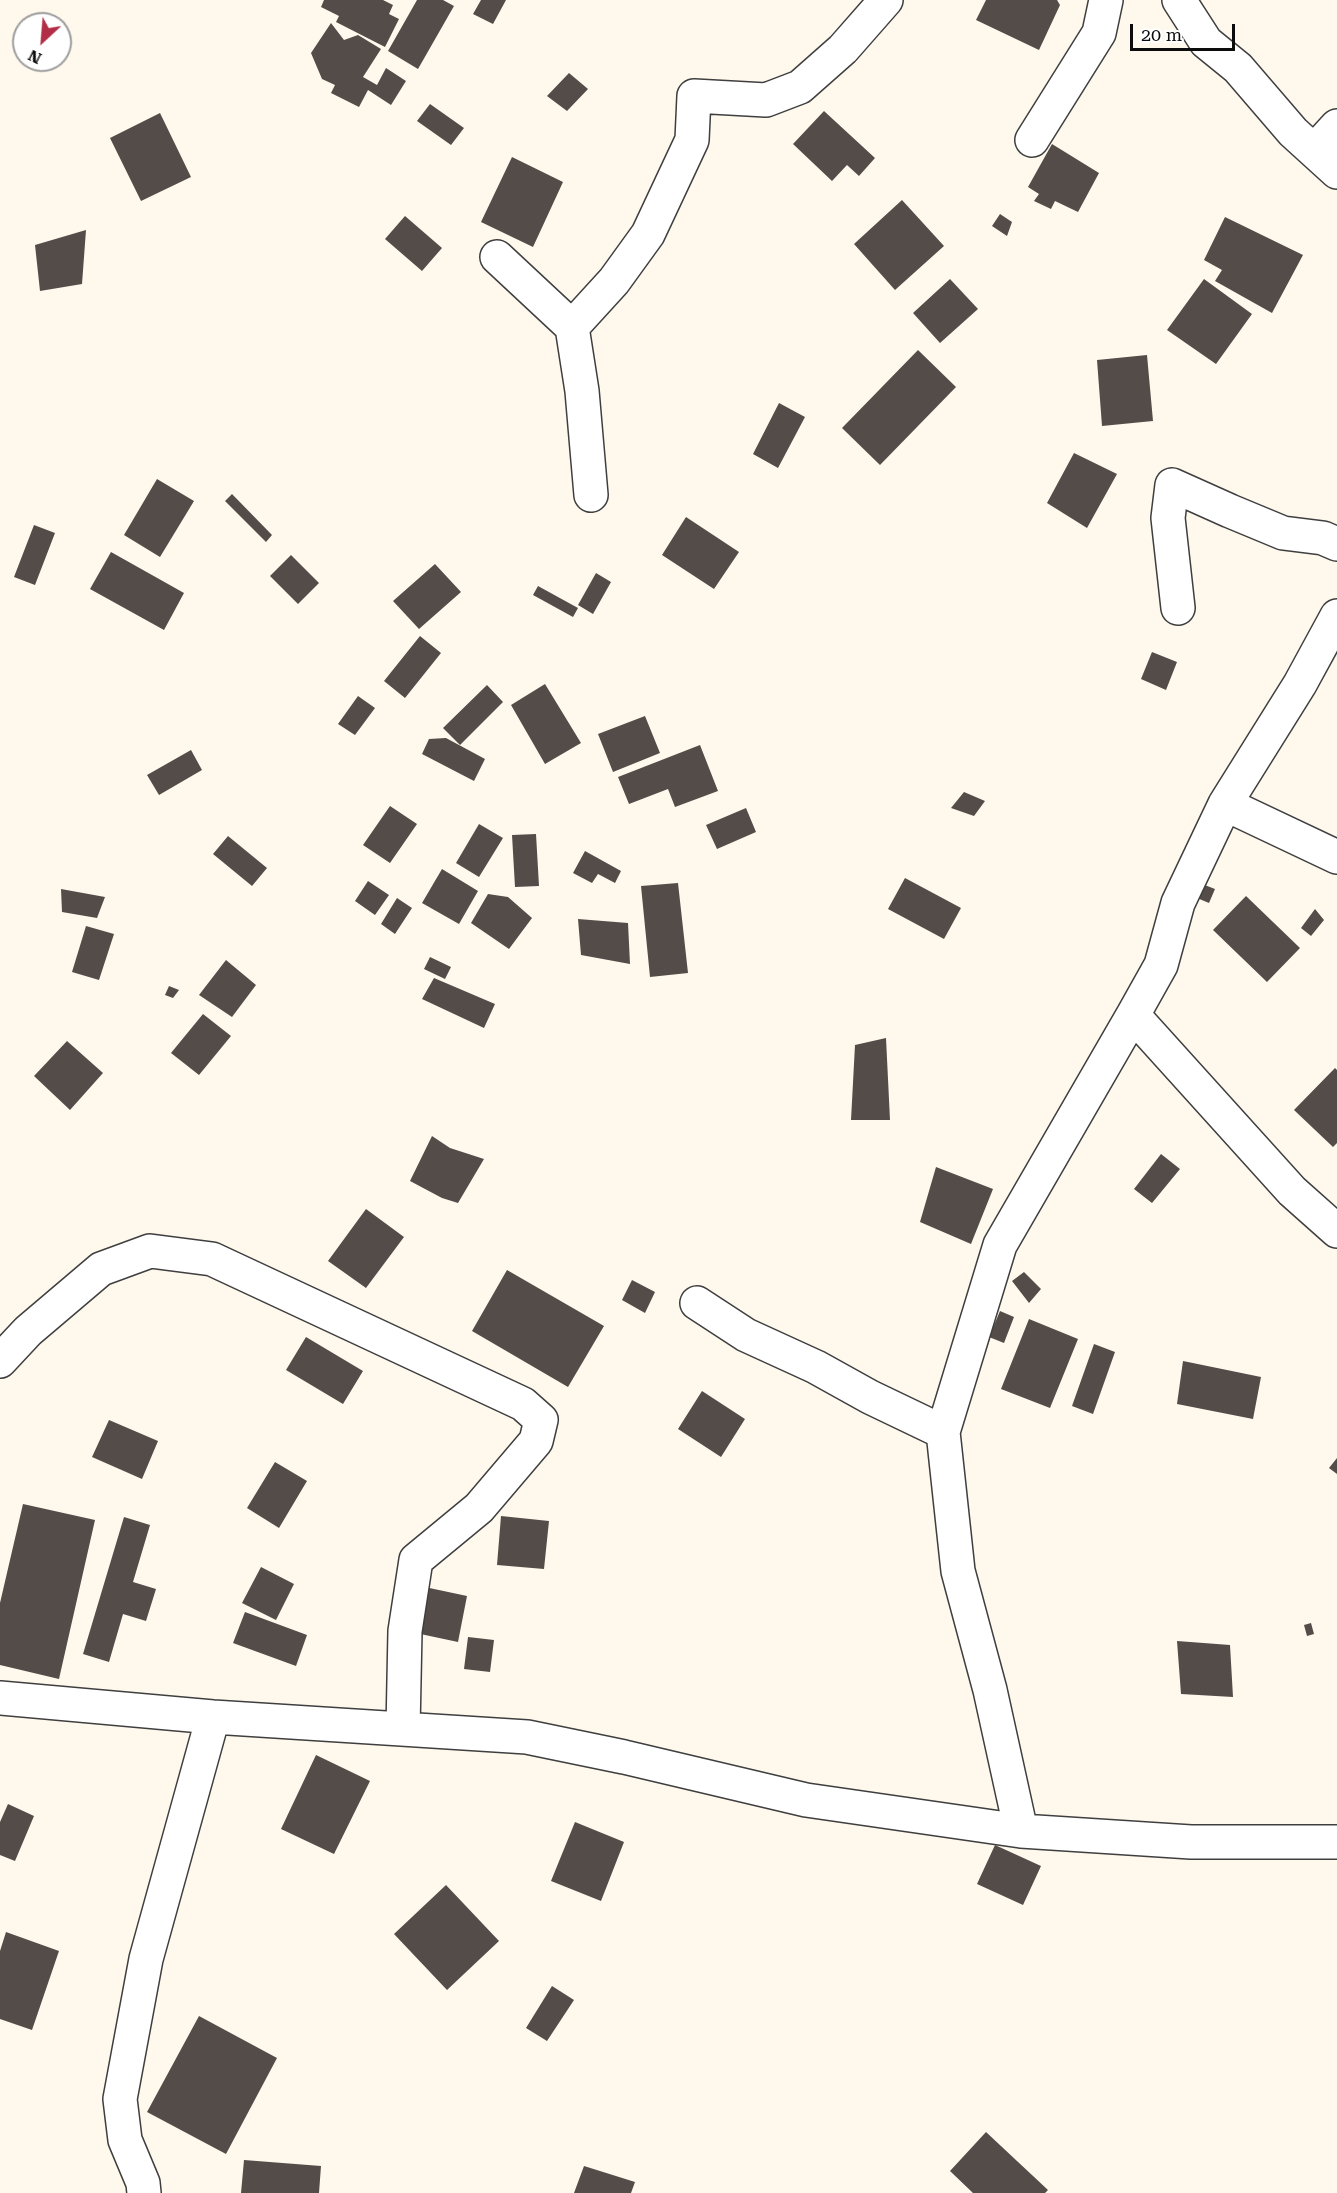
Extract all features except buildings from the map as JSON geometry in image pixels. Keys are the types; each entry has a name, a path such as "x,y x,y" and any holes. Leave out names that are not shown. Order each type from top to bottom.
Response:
{"street":[{"path":"573,327 614,280 648,234 692,140 694,96 766,100 800,87 843,49 886,0"},
{"path":"1032,140 1099,33 1106,0"},
{"path":"1179,0 1206,42 1238,68 1293,132 1326,162 1337,126"},
{"path":"497,257 573,327 582,391 591,495"},
{"path":"1178,608 1168,518 1172,484 1283,533 1323,538 1337,544"},
{"path":"1021,1831 990,1690 958,1570 943,1432 1000,1245 1161,964 1178,903 1225,804 1300,684 1337,616"},
{"path":"1225,804 1337,857"},
{"path":"1133,1015 1293,1191 1337,1231"},
{"path":"0,1360 28,1331 101,1269 150,1251 212,1259 523,1404 541,1420 536,1441 479,1508 416,1560 405,1631 403,1730"},
{"path":"697,1303 746,1335 816,1367 870,1397 943,1432"},
{"path":"0,1698 213,1717 527,1737 624,1757 806,1800 1021,1831 1191,1842 1333,1847"},
{"path":"144,2193 143,2183 125,2139 120,2099 146,1959 213,1717"}]}
